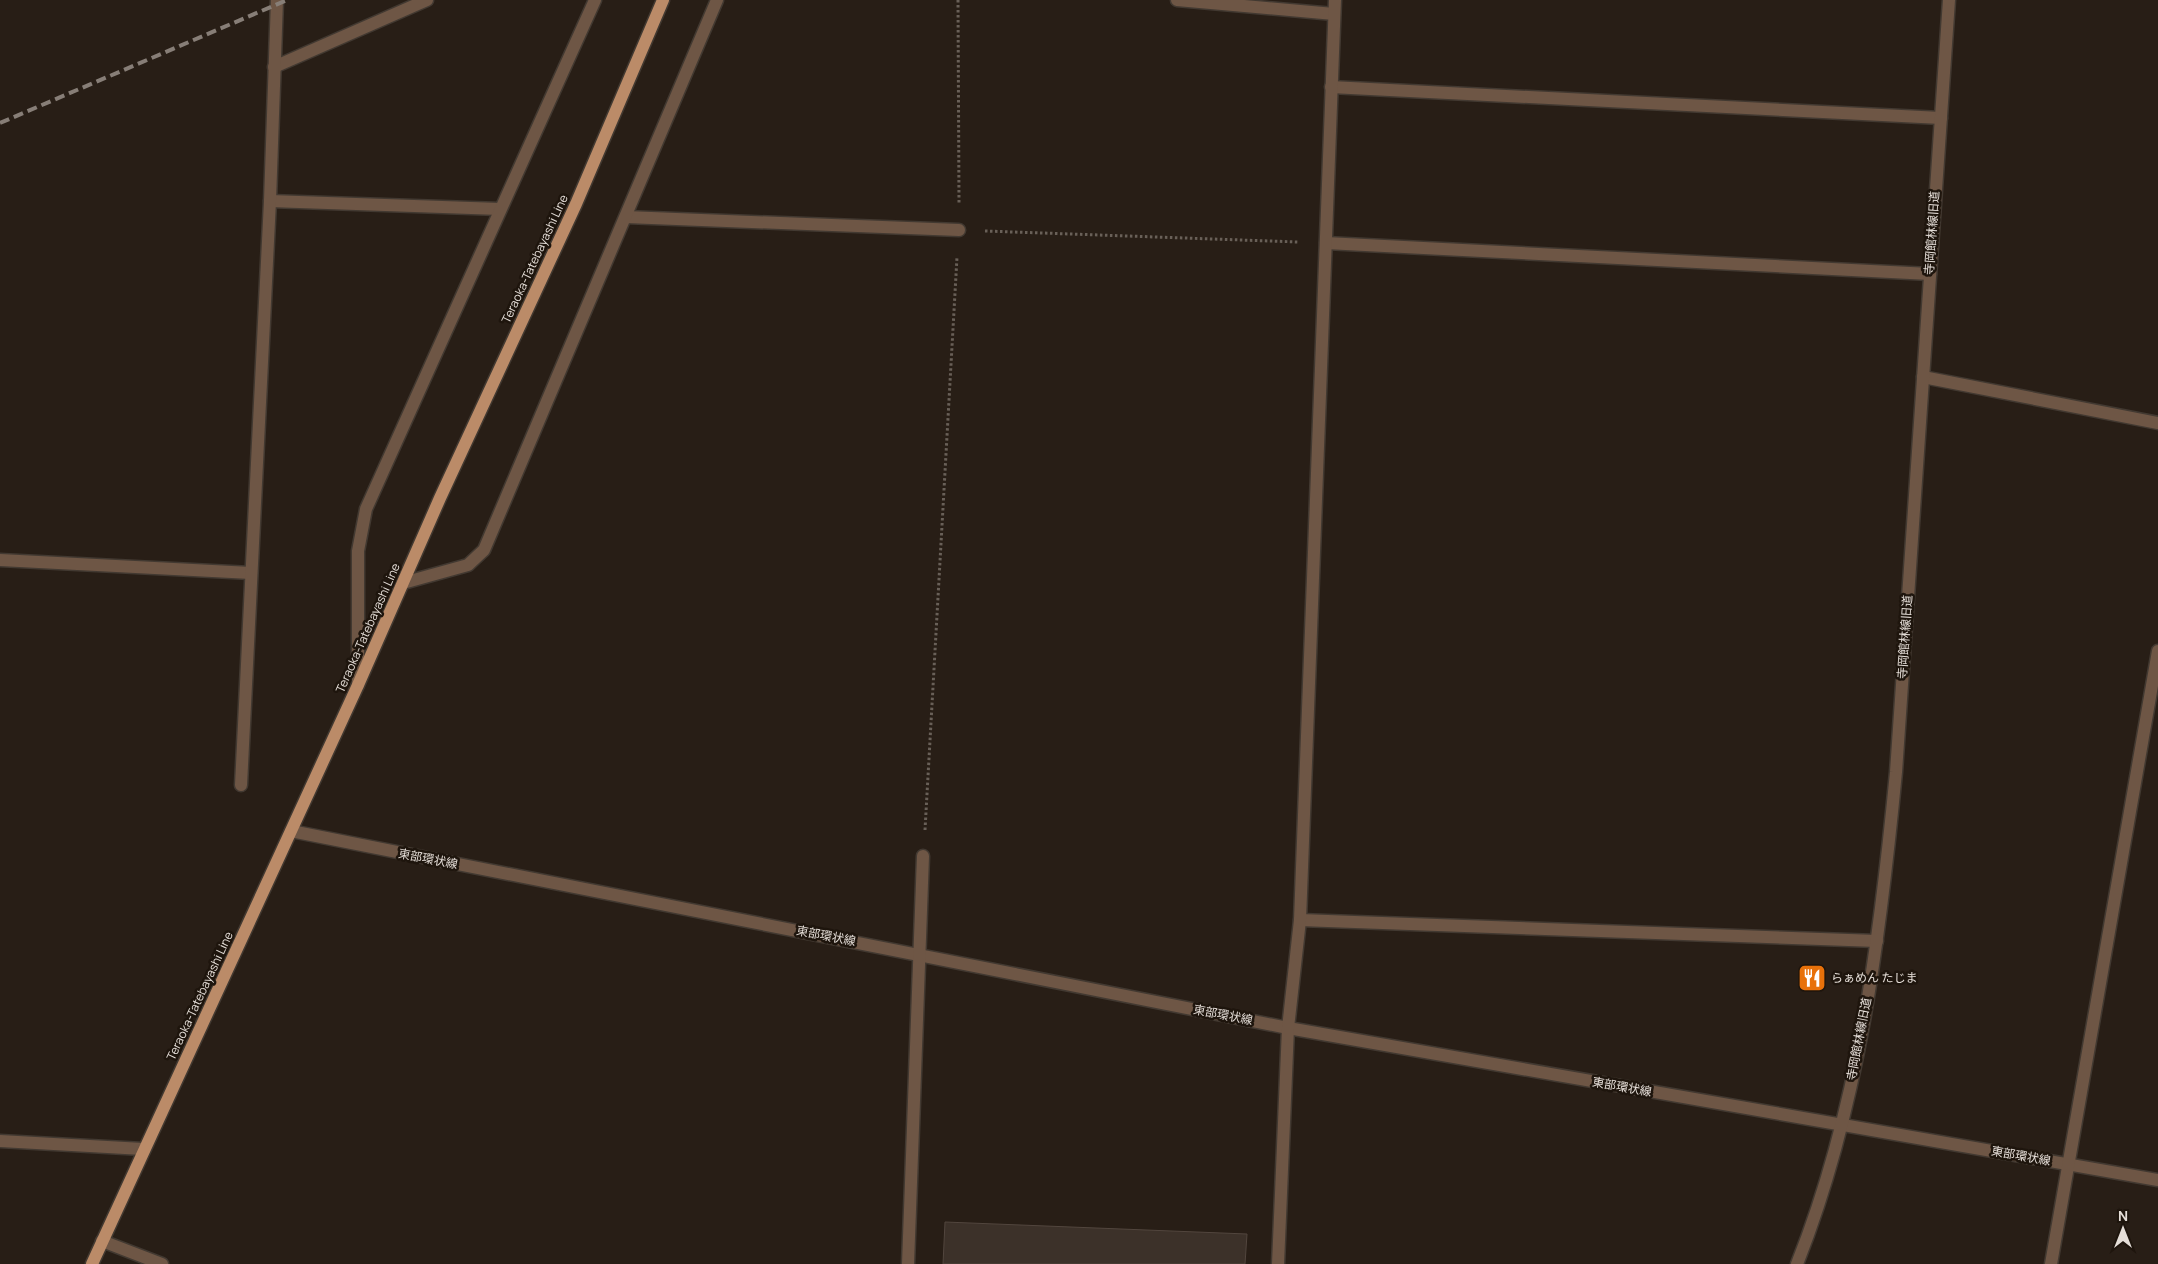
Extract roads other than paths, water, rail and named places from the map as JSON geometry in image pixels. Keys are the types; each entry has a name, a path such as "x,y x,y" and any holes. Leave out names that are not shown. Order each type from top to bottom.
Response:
{"main road":[{"name":"Teraoka-Tatebayashi Line","path":"92,1264 143,1149 292,831 576,204 663,0"}],"street":[{"path":"241,785 270,201 277,0"},
{"path":"274,67 427,0"},
{"path":"358,685 358,551 366,509 596,0"},
{"path":"403,583 468,564 484,550 717,0"},
{"path":"1177,0 1334,14"},
{"path":"1278,1264 1288,1028 1300,920 1335,0"},
{"name":"寺岡館林線旧道","path":"1796,1264 1843,1126 1877,941 1896,772 1949,0"},
{"path":"1332,88 1941,118"},
{"path":"270,201 500,209"},
{"path":"626,218 959,230"},
{"path":"1326,242 1930,274"},
{"path":"1923,377 2158,422"},
{"path":"0,560 251,573"},
{"path":"2052,1264 2158,651"},
{"name":"東部環状線","path":"292,831 1288,1028 2158,1180"},
{"path":"908,1264 923,856"},
{"path":"1300,920 1877,941"},
{"path":"0,1140 143,1149"},
{"path":"102,1241 162,1264"}],"railway":[{"path":"0,123 287,0"}],"place":[{"name":"らぁめん たじま","path":"1812,978"}]}
